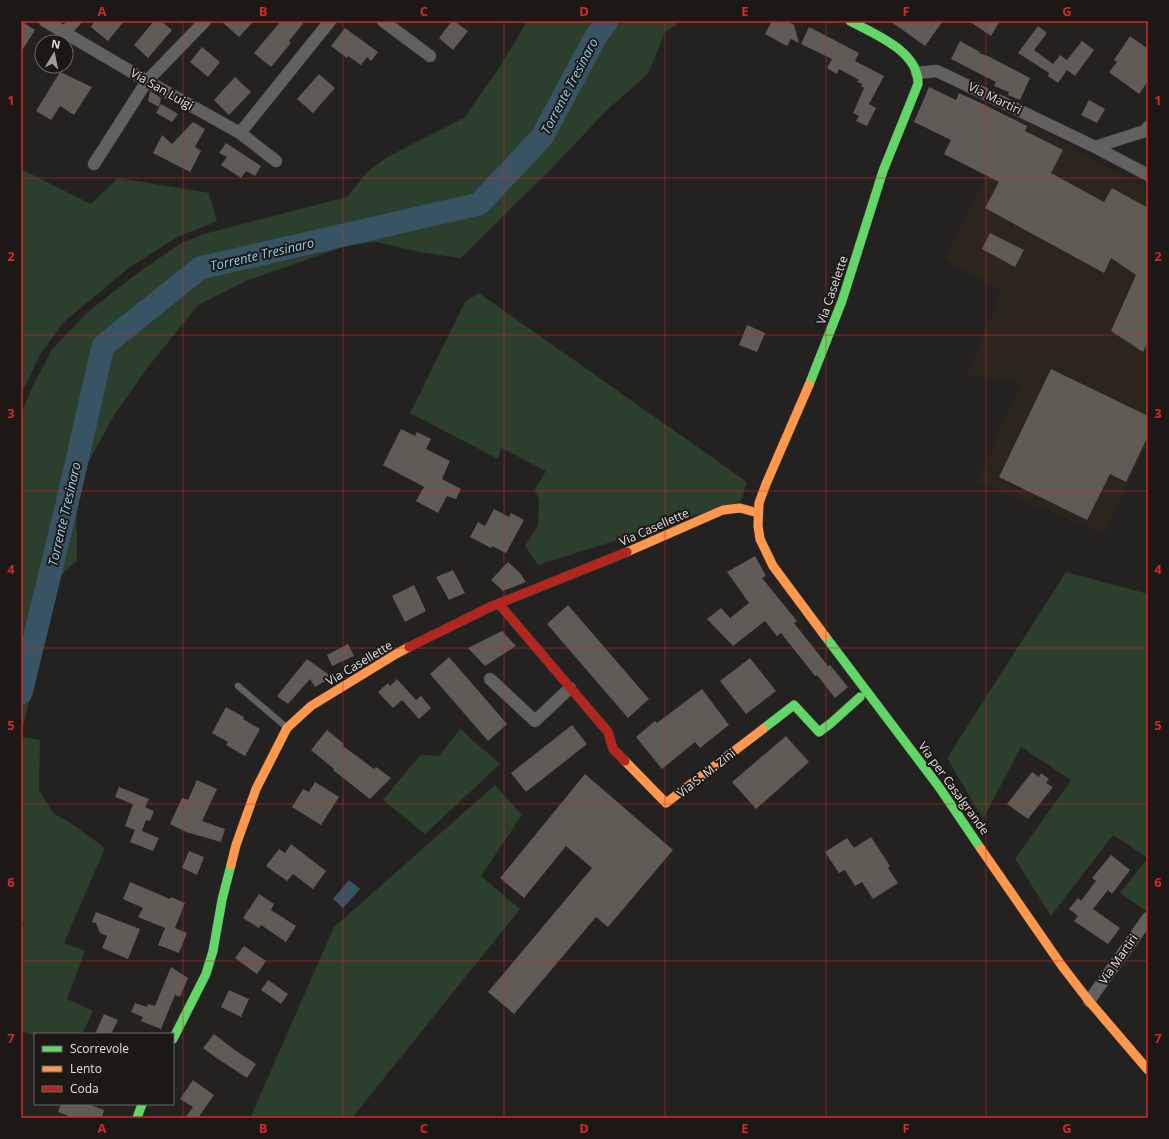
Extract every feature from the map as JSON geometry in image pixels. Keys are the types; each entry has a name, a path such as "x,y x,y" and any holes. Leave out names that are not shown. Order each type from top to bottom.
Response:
{"street":[{"name":"Via San Luigi","path":"45,21 240,133 276,161"},
{"path":"65,32 75,21"},
{"path":"94,164 148,81 205,21"},
{"path":"240,133 330,21"},
{"path":"383,21 430,56"},
{"path":"850,21 889,42 906,55 917,73"},
{"name":"Via Martiri","path":"917,73 937,71 1095,146 1148,175"},
{"name":"Via Caselette","path":"758,513 766,484 802,403 842,301 883,171 918,87 917,73"},
{"path":"1095,146 1145,131 1148,127"},
{"name":"Via Casellette","path":"174,1037 206,974 213,951 222,900 236,845 256,789 287,728 311,706 396,654 499,604 640,547 723,510 740,508 758,513"},
{"name":"Via per Casalgrande","path":"758,513 760,539 773,566 939,787 1037,931 1089,1002 1148,1070"},
{"name":"Via S. M. Zini","path":"499,604 608,732 613,749 666,803 794,705 819,732 860,697"},
{"path":"490,679 535,721 570,688"},
{"name":"Via Martiri","path":"1089,1002 1148,918"},
{"path":"137,1118 142,1105"}],"lane":[{"path":"238,686 287,728"}],"shaded area":[{"path":"1016,116 1148,189 1148,441 1104,534 977,481 1021,383 967,375 1002,291 944,259"}],"green space":[{"path":"527,21 682,21 665,32 648,74 606,111 552,168 461,258 425,253 376,242 346,246 248,280 198,305 148,367 113,417 76,485 77,561 56,579 21,737 21,414 31,390 52,349 89,311 135,275 181,243 204,234 347,197 367,172 387,157 464,118 501,65"},
{"path":"21,169 91,204 118,178 209,193 217,221 176,238 130,267 65,321 41,353 21,395"},
{"path":"479,293 747,482 741,501 538,565 525,546 538,525 539,500 535,489 546,471 501,448 498,459 410,413 465,302"},
{"path":"1066,572 1148,594 1148,858 1113,835 1051,916 1015,859 1071,780 1021,747 983,819 947,758"},
{"path":"460,729 500,764 425,834 383,800 420,755 439,756"},
{"path":"21,737 40,740 39,790 53,813 69,822 105,848 64,943 85,951 67,999 93,1011 82,1033 34,1033 34,1036 21,1031 21,933 24,925 21,917"},
{"path":"495,785 522,815 481,876 520,909 352,1118 250,1118 334,927"},
{"path":"1148,858 1148,908 1146,911 1120,893"}],"water":[{"path":"349,880 360,889 343,908 333,899"}],"building":[{"path":"21,21 35,30 21,52"},
{"path":"95,21 124,21 108,41 91,27"},
{"path":"154,21 161,21 172,30 148,58 134,45"},
{"path":"221,21 254,21 239,37"},
{"path":"281,21 305,21 289,41 291,43 271,67 254,53"},
{"path":"452,21 468,31 453,50 439,38"},
{"path":"772,21 787,21 794,25 799,43 791,39 787,46 765,34"},
{"path":"890,21 943,21 925,46"},
{"path":"969,21 1000,21 991,36"},
{"path":"1038,26 1047,33 1034,50 1053,64 1060,55 1067,60 1082,41 1094,50 1075,76 1067,70 1058,83 1048,76 1049,73 1018,53"},
{"path":"809,27 859,53 855,61 884,76 869,104 876,108 867,126 856,121 859,116 853,113 864,88 861,86 862,84 857,82 859,80 839,69 837,74 827,68 832,59 801,44"},
{"path":"345,28 378,52 371,61 367,57 361,65 348,56 347,58 331,46"},
{"path":"1130,36 1148,49 1148,81 1139,94 1109,72 1117,62 1114,60"},
{"path":"960,41 980,52 979,53 990,57 1030,78 1020,100 1008,95 1009,92 994,86 996,82 951,59"},
{"path":"202,47 220,62 208,77 190,62"},
{"path":"59,74 64,74 92,87 74,115 60,106 51,120 36,111"},
{"path":"319,74 335,88 313,113 297,99"},
{"path":"235,77 251,92 229,115 214,100"},
{"path":"929,87 956,100 959,93 985,105 1027,126 1025,131 1063,150 1051,173 1104,202 1112,188 1148,208 1148,342 1143,352 1111,331 1136,275 1111,258 1104,273 985,208 999,182 944,154 951,140 914,122"},
{"path":"150,91 161,98 159,107 148,101"},
{"path":"1089,100 1105,109 1097,123 1081,115"},
{"path":"161,104 178,114 172,122 156,113"},
{"path":"193,122 205,129 195,147 201,151 190,172 153,153 162,135 172,144"},
{"path":"226,143 261,166 255,176 246,171 241,178 221,165 227,157 219,153"},
{"path":"990,233 1024,250 1015,267 982,249"},
{"path":"747,325 765,333 757,352 739,345"},
{"path":"1051,369 1148,416 1148,436 1126,482 1110,474 1087,520 999,477"},
{"path":"401,429 415,436 417,432 431,439 426,449 450,461 442,479 461,489 456,499 447,496 438,513 416,501 424,487 383,465"},
{"path":"494,509 509,517 511,513 524,520 506,553 492,546 491,548 470,537 478,522 485,526"},
{"path":"755,556 766,576 762,578 797,621 794,623 828,666 830,665 848,687 835,698 817,675 815,676 781,633 777,636 765,621 733,646 707,619 721,608 730,618 749,603 727,572"},
{"path":"508,562 520,573 526,582 503,591 491,580"},
{"path":"453,570 465,593 449,600 436,577"},
{"path":"414,585 426,611 405,622 392,596"},
{"path":"568,605 649,699 628,718 547,624"},
{"path":"502,631 516,646 485,666 468,648"},
{"path":"348,644 354,656 332,666 327,655"},
{"path":"449,657 507,724 488,741 430,674"},
{"path":"750,658 776,691 746,714 720,681"},
{"path":"307,659 332,677 315,687 310,679 288,704 277,696"},
{"path":"397,679 416,700 421,696 431,708 419,719 402,700 393,708 378,692 388,683 390,686"},
{"path":"702,689 729,725 700,748 695,742 662,769 636,737 655,721 657,723"},
{"path":"226,707 244,717 243,719 260,729 245,756 226,745 228,742 212,733"},
{"path":"572,725 587,744 526,792 511,773"},
{"path":"327,730 344,744 343,746 374,769 376,767 391,778 370,799 333,770 334,769 311,750"},
{"path":"786,736 809,762 756,809 732,782"},
{"path":"1032,772 1039,777 1041,773 1049,779 1046,783 1053,787 1028,819 1007,804"},
{"path":"585,774 673,850 608,927 596,917 514,1014 488,992 592,868 566,846 524,898 500,878"},
{"path":"197,780 217,789 202,821 225,829 221,842 186,832 170,824 182,798 188,800"},
{"path":"315,782 339,797 321,825 292,807 303,789 309,792"},
{"path":"119,787 149,799 145,807 154,811 150,821 146,820 142,831 159,838 153,851 130,842 135,830 125,826 133,804 115,797"},
{"path":"871,837 890,866 888,868 898,883 873,899 862,882 855,886 845,870 839,873 825,852 847,838 854,848"},
{"path":"291,844 326,871 313,889 293,874 287,881 266,866 279,849 285,853"},
{"path":"189,851 204,857 197,875 182,868"},
{"path":"1111,855 1130,870 1112,894 1108,890 1093,909 1120,928 1108,944 1074,921 1078,916 1069,909 1078,898 1081,901 1096,881 1092,878"},
{"path":"130,882 170,899 171,897 185,903 175,928 187,933 179,953 158,945 165,928 138,917 143,908 123,899"},
{"path":"259,894 274,904 271,910 296,926 286,942 261,925 259,928 243,918"},
{"path":"96,912 140,929 128,959 102,948 107,936 100,933 96,923 92,922"},
{"path":"244,946 266,961 257,974 235,958"},
{"path":"171,967 188,978 180,997 175,995 161,1029 141,1021 143,1017 131,1012 135,1003 147,1007 148,1004 155,1006"},
{"path":"268,980 288,994 281,1004 261,990"},
{"path":"229,990 249,999 241,1017 221,1007"},
{"path":"104,1014 118,1020 112,1033 95,1033"},
{"path":"214,1034 256,1064 247,1078 203,1048"},
{"path":"193,1080 214,1095 198,1118 185,1118 193,1107 180,1099"},
{"path":"61,1105 91,1105 104,1110 102,1118 73,1118 58,1112"}],"waterway":[{"name":"Torrente Tresinaro","path":"21,693 67,504 103,346 200,268 479,204 542,137 596,36 607,21"}],"traffic: fast":[{"path":"809,385 842,301 883,171 918,84 916,72 911,62 903,53 882,38 850,21"},
{"path":"825,636 939,787 981,849"},
{"path":"763,729 794,705 819,732 860,697"},
{"path":"174,1037 206,974 213,951 222,900 231,865"},
{"path":"137,1118 142,1105"}],"traffic: slow":[{"path":"809,385 759,503 758,526 760,539 773,566 825,636"},
{"path":"627,552 723,510 740,508 758,513"},
{"path":"231,865 236,845 256,789 287,728 311,706 409,647"},
{"path":"625,761 666,803 763,729"},
{"path":"981,849 1062,966 1089,1001 1148,1070"}],"traffic: jam":[{"path":"409,647 490,607 627,552"},
{"path":"499,604 608,732 613,749 625,761"}]}
